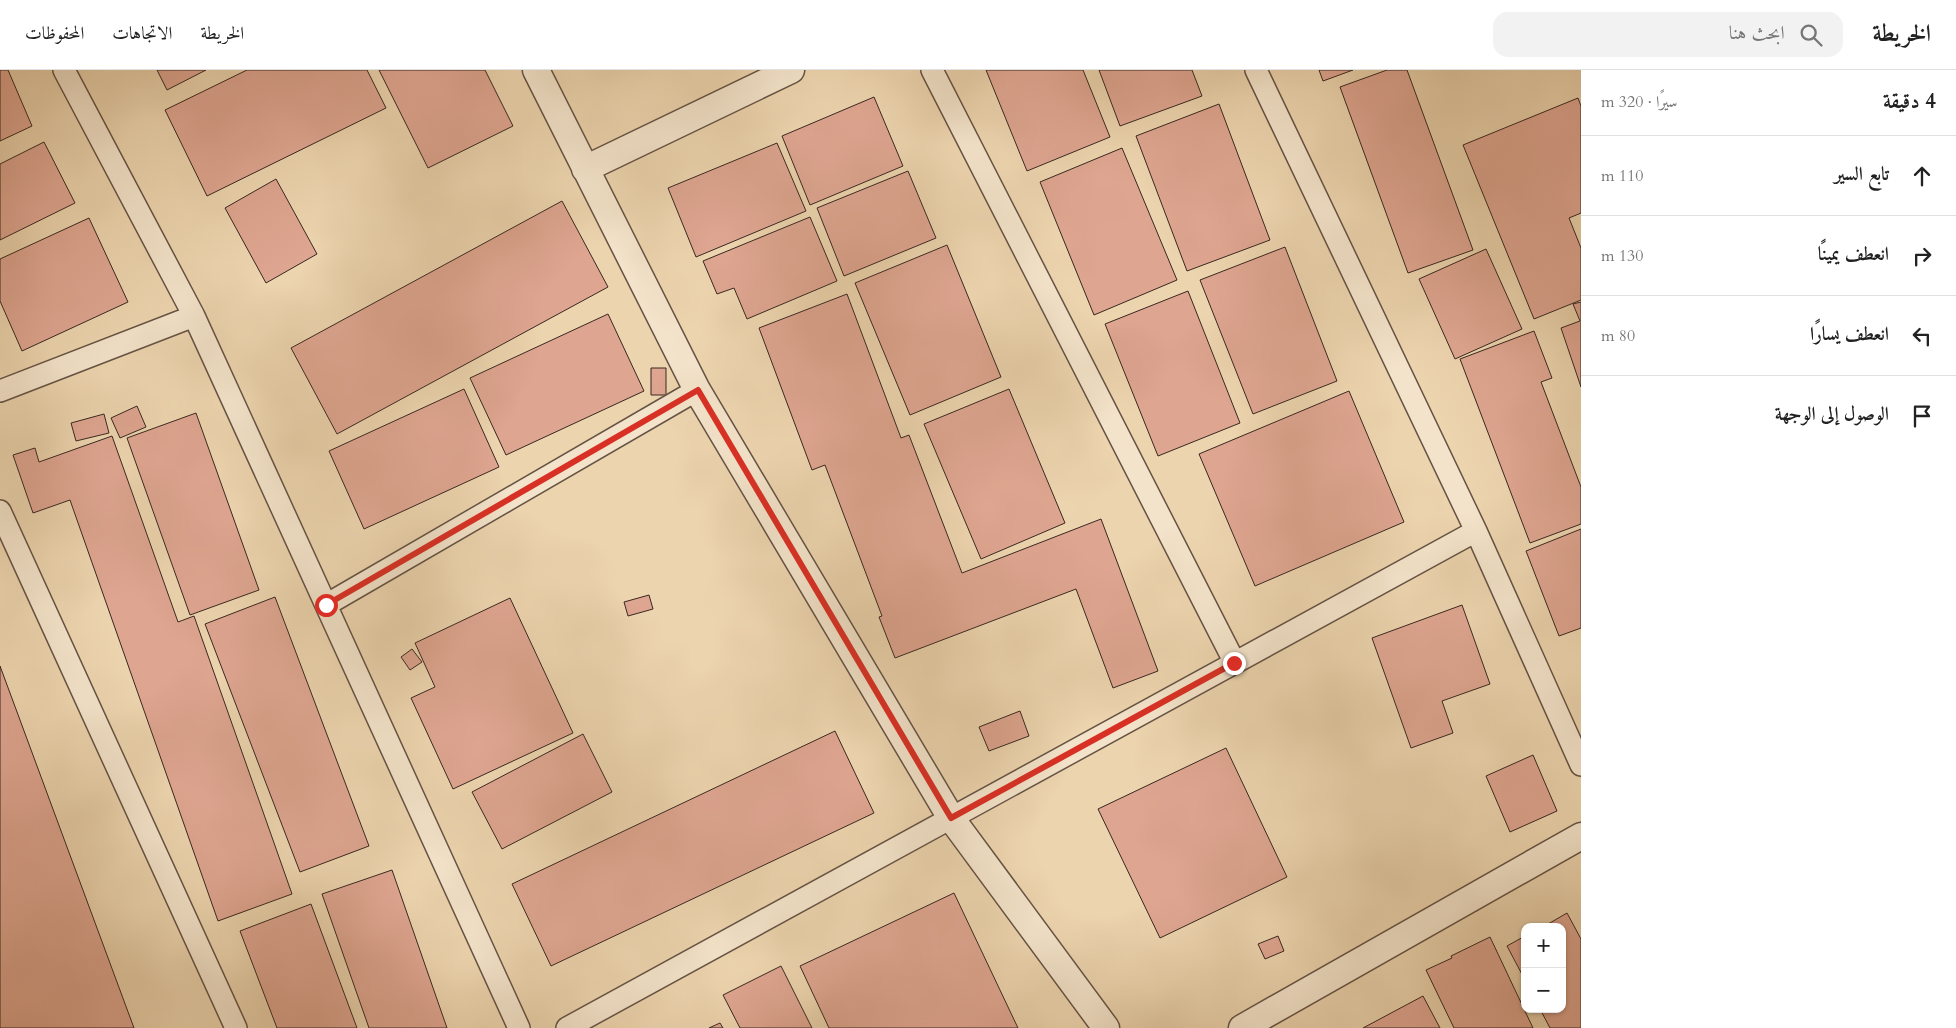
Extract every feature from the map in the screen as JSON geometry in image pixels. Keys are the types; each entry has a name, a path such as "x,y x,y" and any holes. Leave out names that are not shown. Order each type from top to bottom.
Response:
{"street":[{"path":"64,70 194,316 519,1028"},
{"path":"536,70 698,390 951,818 1106,1028"},
{"path":"585,169 791,70"},
{"path":"932,70 1234,663"},
{"path":"1256,70 1476,531 1581,766"},
{"path":"0,391 194,316"},
{"path":"326,605 698,390"},
{"path":"0,511 236,1028"},
{"path":"567,1028 1476,531"},
{"path":"1242,1028 1581,836"}],"building":[{"path":"0,70 8,70 32,126 0,141"},
{"path":"157,70 206,70 167,90"},
{"path":"247,70 367,70 386,108 207,196 165,110"},
{"path":"379,70 485,70 513,126 428,168"},
{"path":"986,70 1083,70 1110,137 1027,171"},
{"path":"1099,70 1192,70 1202,96 1120,126"},
{"path":"1319,70 1353,70 1323,81"},
{"path":"1387,70 1407,70 1473,250 1408,273 1340,87"},
{"path":"874,97 903,166 810,205 782,136"},
{"path":"1578,98 1581,106 1581,213 1569,218 1581,248 1581,300 1534,319 1463,145"},
{"path":"1219,104 1270,240 1187,271 1136,136"},
{"path":"44,142 75,203 0,240 0,164"},
{"path":"777,143 806,211 696,257 668,188"},
{"path":"1122,148 1177,280 1094,315 1040,182"},
{"path":"908,171 936,238 844,276 817,208"},
{"path":"276,179 317,254 266,283 225,208"},
{"path":"562,201 608,287 337,434 291,348"},
{"path":"810,217 837,281 747,319 734,288 717,294 703,261"},
{"path":"89,218 128,302 22,351 0,301 0,259"},
{"path":"947,245 1001,377 910,415 855,283"},
{"path":"1285,247 1337,381 1253,414 1200,280"},
{"path":"1486,249 1522,329 1455,359 1419,279"},
{"path":"1188,291 1240,423 1158,456 1105,324"},
{"path":"847,294 901,438 909,435 962,573 1101,519 1158,671 1113,688 1076,589 895,658 879,617 882,616 825,465 812,470 759,328"},
{"path":"1581,302 1581,387 1561,328 1580,321 1573,304"},
{"path":"608,314 644,391 506,455 470,378"},
{"path":"1534,331 1552,378 1541,382 1581,487 1581,524 1530,543 1460,359"},
{"path":"651,368 666,368 666,395 651,395"},
{"path":"464,389 499,467 364,529 329,451"},
{"path":"1009,389 1065,523 981,559 924,424"},
{"path":"1349,391 1404,522 1255,586 1199,454"},
{"path":"137,406 146,427 120,438 111,418"},
{"path":"196,413 259,590 190,615 127,438"},
{"path":"104,414 109,433 76,441 71,423"},
{"path":"112,436 178,622 194,616 292,894 218,921 70,500 33,513 13,455 35,448 39,462"},
{"path":"1581,529 1581,628 1559,636 1526,551"},
{"path":"649,595 653,609 628,616 624,602"},
{"path":"275,597 369,846 300,872 205,624"},
{"path":"510,598 573,733 453,789 411,698 435,687 415,643"},
{"path":"1462,605 1490,684 1442,701 1453,733 1411,748 1372,638"},
{"path":"412,649 422,662 410,670 401,657"},
{"path":"0,666 134,1028 0,1028"},
{"path":"1020,711 1029,736 989,751 979,727"},
{"path":"835,731 874,813 551,966 512,884"},
{"path":"583,734 612,792 502,849 472,792"},
{"path":"1226,748 1287,877 1160,938 1098,809"},
{"path":"1533,755 1557,811 1510,832 1486,776"},
{"path":"392,870 447,1028 369,1028 322,894"},
{"path":"954,893 1018,1028 829,1028 800,966"},
{"path":"311,904 357,1028 277,1028 240,931"},
{"path":"1567,913 1581,939 1581,1028 1550,1028 1542,1013 1566,1013 1566,923 1550,923"},
{"path":"1278,936 1284,951 1265,959 1258,944"},
{"path":"1490,937 1521,1003 1521,1013 1526,1013 1533,1028 1454,1028 1426,970 1452,958 1451,956"},
{"path":"1521,938 1521,972 1507,946"},
{"path":"781,966 812,1028 740,1028 723,995"},
{"path":"1423,996 1440,1028 1363,1028"},
{"path":"720,1023 723,1028 709,1028"}],"route":[{"path":"326,605 698,390 951,818 1234,663"}]}
